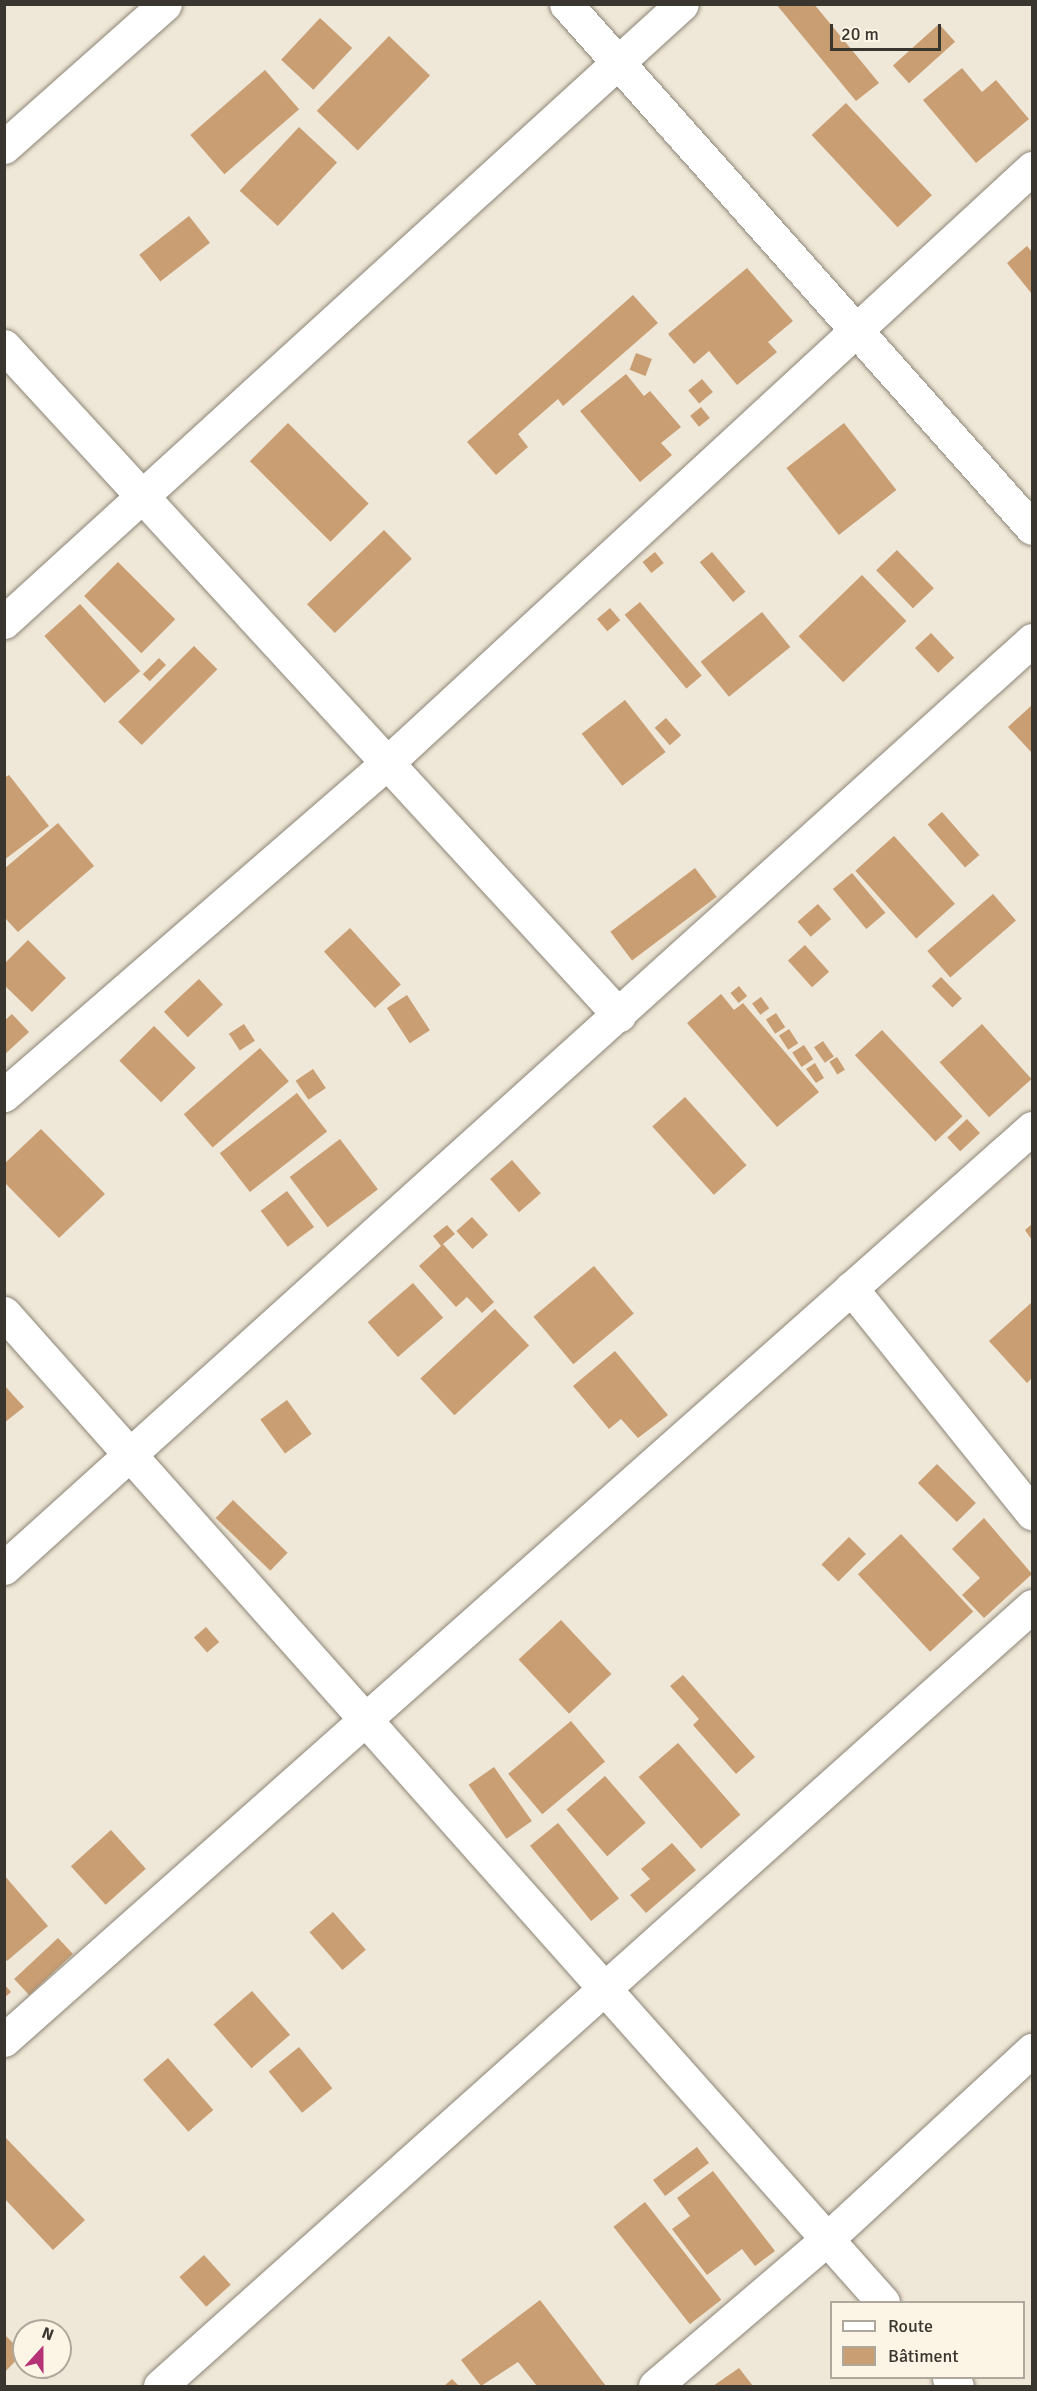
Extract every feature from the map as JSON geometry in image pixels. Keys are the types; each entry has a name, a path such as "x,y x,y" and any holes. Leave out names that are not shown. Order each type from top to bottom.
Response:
{"street":[{"path":"4,147 165,4"},
{"path":"566,4 1032,528"},
{"path":"4,622 141,500 682,4"},
{"path":"4,1095 388,762 1032,168"},
{"path":"4,346 141,500 388,762 619,1015"},
{"path":"4,1568 128,1453 619,1015 1032,640"},
{"path":"4,2040 1032,1128"},
{"path":"851,1288 1032,1513"},
{"path":"4,1313 882,2301"},
{"path":"160,2386 1032,1606"},
{"path":"655,2386 827,2239 1032,2050"}],"building":[{"path":"776,4 814,4 879,83 856,101"},
{"path":"320,18 352,48 313,90 281,60"},
{"path":"939,24 955,42 909,83 893,65"},
{"path":"389,36 430,76 358,150 317,111"},
{"path":"962,68 982,92 996,80 1029,119 976,163 923,100"},
{"path":"265,70 299,109 224,174 190,135"},
{"path":"846,103 932,195 898,227 812,135"},
{"path":"299,127 337,162 278,226 240,191"},
{"path":"189,216 210,243 160,282 139,255"},
{"path":"1027,246 1032,252 1032,294 1007,263"},
{"path":"747,268 793,321 768,342 777,352 737,385 709,351 694,364 668,334"},
{"path":"633,295 658,323 563,406 558,399 518,434 528,447 496,475 467,442"},
{"path":"636,353 652,359 645,376 630,370"},
{"path":"626,374 644,396 650,391 681,427 661,443 672,455 640,482 580,411"},
{"path":"702,379 713,392 699,404 688,391"},
{"path":"701,407 710,418 699,427 690,416"},
{"path":"288,423 369,504 330,542 250,461"},
{"path":"844,423 896,490 839,535 786,468"},
{"path":"384,530 412,559 335,633 307,604"},
{"path":"897,550 934,588 913,608 876,570"},
{"path":"655,552 664,563 651,573 643,562"},
{"path":"712,552 745,592 733,602 700,562"},
{"path":"118,562 175,619 141,653 84,596"},
{"path":"862,575 906,621 843,682 799,636"},
{"path":"640,602 702,676 686,688 625,615"},
{"path":"80,604 140,671 105,703 44,636"},
{"path":"610,608 620,620 607,631 597,619"},
{"path":"762,612 790,647 729,697 701,662"},
{"path":"931,633 954,658 938,673 915,648"},
{"path":"194,646 217,669 142,745 118,722"},
{"path":"159,658 166,665 150,681 143,674"},
{"path":"625,700 666,752 622,786 582,734"},
{"path":"1032,705 1032,753 1008,727"},
{"path":"666,718 681,735 670,745 655,728"},
{"path":"9,775 49,826 4,860 4,778"},
{"path":"942,812 979,855 965,867 928,824"},
{"path":"58,823 94,866 18,932 4,917 4,869"},
{"path":"894,836 955,904 916,938 855,871"},
{"path":"695,868 717,897 632,961 610,932"},
{"path":"852,873 885,913 866,929 833,889"},
{"path":"993,894 1016,920 950,977 927,951"},
{"path":"818,904 831,919 811,937 798,922"},
{"path":"350,928 401,984 375,1008 324,951"},
{"path":"28,940 66,978 32,1012 4,985 4,964"},
{"path":"805,945 829,972 812,987 788,960"},
{"path":"941,977 962,999 952,1008 932,986"},
{"path":"199,979 223,1005 188,1037 164,1012"},
{"path":"739,986 747,996 739,1003 730,993"},
{"path":"721,994 734,1010 743,1003 819,1092 777,1127 687,1023"},
{"path":"407,995 430,1030 410,1043 387,1008"},
{"path":"761,997 769,1008 760,1015 752,1003"},
{"path":"776,1013 785,1027 775,1034 766,1020"},
{"path":"12,1014 29,1032 4,1055 4,1021"},
{"path":"244,1024 255,1041 240,1051 229,1034"},
{"path":"982,1024 1032,1079 989,1117 940,1062"},
{"path":"154,1026 196,1068 161,1102 119,1061"},
{"path":"789,1029 798,1043 788,1050 779,1036"},
{"path":"882,1030 962,1116 935,1142 855,1055"},
{"path":"823,1041 834,1057 825,1063 814,1047"},
{"path":"804,1045 813,1059 802,1067 792,1053"},
{"path":"260,1048 289,1081 213,1147 184,1114"},
{"path":"837,1057 845,1070 837,1074 829,1062"},
{"path":"815,1063 824,1078 816,1083 806,1069"},
{"path":"313,1069 326,1088 308,1100 296,1081"},
{"path":"297,1093 327,1132 250,1192 220,1153"},
{"path":"685,1097 747,1165 714,1195 652,1126"},
{"path":"967,1119 980,1133 960,1151 947,1137"},
{"path":"41,1129 105,1194 59,1238 4,1182 4,1164"},
{"path":"340,1139 378,1189 328,1227 290,1177"},
{"path":"512,1160 541,1193 519,1212 490,1179"},
{"path":"287,1191 314,1227 288,1247 261,1211"},
{"path":"472,1217 488,1235 472,1249 456,1231"},
{"path":"1032,1224 1032,1240 1025,1230"},
{"path":"447,1225 455,1234 443,1244 494,1302 482,1313 467,1297 456,1307 419,1266 441,1246 433,1236"},
{"path":"594,1266 634,1313 573,1364 533,1317"},
{"path":"413,1283 443,1318 398,1357 368,1322"},
{"path":"1031,1303 1032,1378 1027,1383 989,1341"},
{"path":"495,1309 529,1346 455,1415 420,1379"},
{"path":"615,1351 668,1415 638,1438 621,1419 609,1429 573,1386"},
{"path":"4,1385 24,1407 4,1423"},
{"path":"287,1400 312,1434 285,1453 260,1419"},
{"path":"937,1464 976,1503 957,1522 918,1483"},
{"path":"233,1500 288,1553 270,1571 216,1518"},
{"path":"984,1518 1032,1574 984,1618 962,1595 980,1578 952,1549"},
{"path":"901,1534 973,1612 930,1652 858,1574"},
{"path":"849,1537 866,1554 838,1582 821,1565"},
{"path":"561,1620 611,1674 569,1714 519,1660"},
{"path":"206,1627 219,1642 207,1653 194,1637"},
{"path":"683,1675 755,1757 736,1774 693,1725 699,1719 670,1686"},
{"path":"571,1721 605,1762 542,1814 508,1774"},
{"path":"678,1743 740,1815 701,1849 639,1777"},
{"path":"494,1767 532,1821 506,1839 469,1785"},
{"path":"605,1776 646,1823 607,1856 567,1809"},
{"path":"558,1823 619,1898 591,1921 530,1846"},
{"path":"111,1830 146,1869 106,1905 71,1866"},
{"path":"672,1843 696,1870 646,1913 630,1895 650,1879 641,1869"},
{"path":"4,1875 48,1926 7,1961 4,1957"},
{"path":"333,1912 366,1950 342,1970 310,1932"},
{"path":"58,1938 73,1954 29,1995 14,1979"},
{"path":"4,1984 11,1992 4,1998"},
{"path":"252,1991 290,2035 252,2068 214,2024"},
{"path":"299,2047 332,2088 302,2113 269,2072"},
{"path":"168,2058 213,2110 188,2132 143,2080"},
{"path":"4,2136 85,2220 53,2250 4,2198"},
{"path":"697,2147 709,2163 665,2196 653,2180"},
{"path":"713,2171 775,2251 755,2266 742,2249 707,2275 672,2229 690,2216 677,2198"},
{"path":"645,2202 721,2300 690,2324 613,2227"},
{"path":"204,2255 231,2285 206,2307 179,2277"},
{"path":"540,2300 606,2386 537,2386 518,2362 481,2386 461,2360"},
{"path":"4,2334 12,2342 12,2365 4,2373"},
{"path":"739,2368 753,2386 713,2386"},
{"path":"452,2379 459,2386 444,2386"}]}
